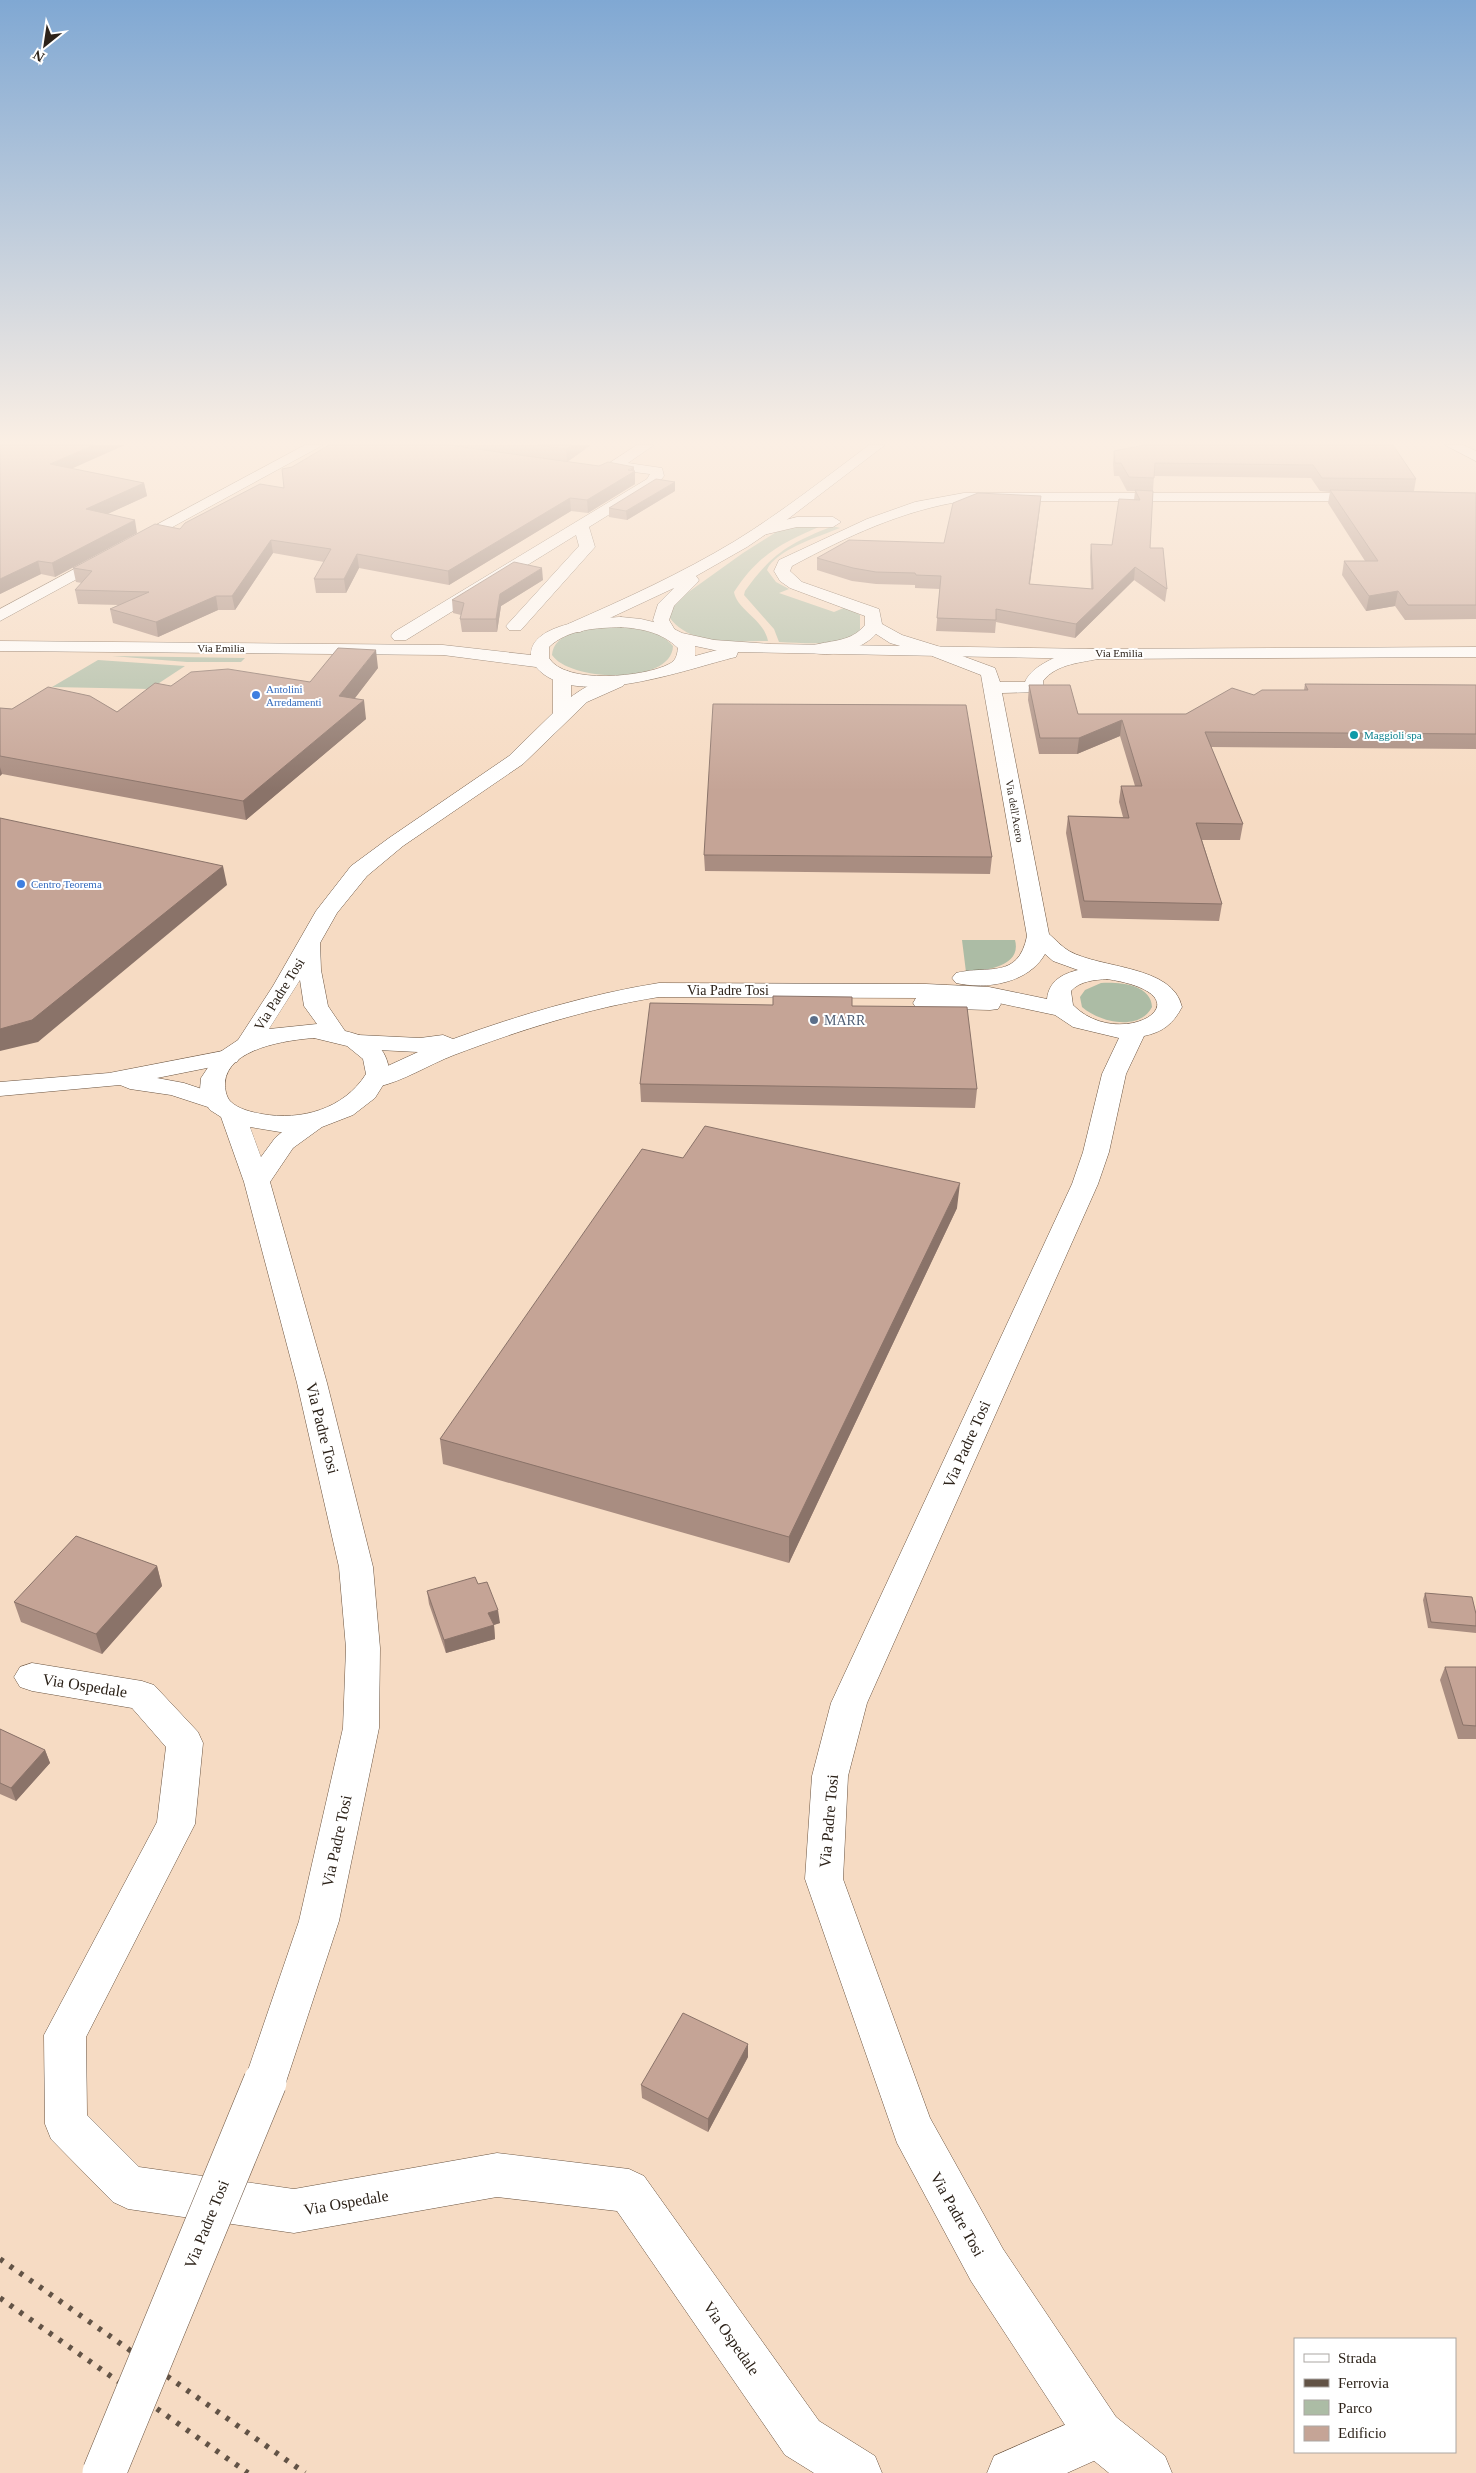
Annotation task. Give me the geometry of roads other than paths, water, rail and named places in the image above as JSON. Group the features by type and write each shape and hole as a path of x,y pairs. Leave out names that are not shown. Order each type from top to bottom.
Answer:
{"street":[{"path":"0,616 103,560"},
{"path":"400,636 524,560"},
{"path":"515,626 575,560"},
{"path":"574,628 632,602 712,560"},
{"path":"678,666 686,657 687,647 661,620 666,604 713,560"},
{"path":"791,560 785,563 782,571 786,578 796,585 873,613 874,626 866,638 855,644 820,649"},
{"name":"Via Emilia","path":"443,650 547,639 574,628 622,622 646,625 714,644 761,648 1096,654 1476,652"},
{"path":"874,626 896,639 938,652"},
{"path":"542,662 539,654 540,646 547,639"},
{"name":"Via Emilia","path":"0,646 443,650 542,662 549,669 562,675 587,681 617,682 652,677 709,656 761,648"},
{"name":"Via dell'Acero","path":"938,652 989,672 1038,941 1065,992"},
{"path":"992,687 1035,688 1034,681 1038,674 1072,658 1096,654"},
{"path":"562,675 562,714"},
{"name":"Via Padre Tosi","path":"104,2473 265,2082 319,1921 361,1728 363,1648 356,1567 312,1383 257,1182 225,1108 212,1088 216,1072 238,1051 310,944 327,911 359,871 396,842 516,760 545,734 562,714 588,694 617,682"},
{"path":"925,997 941,980 997,978 1015,971 1029,961 1038,941 1061,956 1107,972"},
{"name":"Via Padre Tosi","path":"310,944 310,970 316,1006 334,1034"},
{"name":"Via Padre Tosi","path":"377,1080 416,1060 472,1038 634,994 659,990 990,999 1065,992 1092,973 1107,972 1147,981 1157,987 1169,1002 1169,1009 1165,1016 1148,1027 1136,1030 1108,1030 1083,1023"},
{"name":"Via Padre Tosi","path":"1065,992 1083,1023 1098,1041 1114,1074"},
{"name":"Via Padre Tosi","path":"1136,1030 1114,1074 1096,1152 1085,1184 849,1703 830,1776 824,1879 912,2128 987,2265 1098,2434 1148,2473"},
{"name":"Via Padre Tosi","path":"238,1051 269,1037 291,1033 314,1032 334,1034 358,1042 420,1045 472,1038"},
{"name":"Via Padre Tosi","path":"225,1108 255,1122 283,1125 312,1122 335,1115 354,1105 369,1093 377,1080 378,1066 372,1053 358,1042"},
{"path":"0,1089 109,1080 238,1051"},
{"path":"109,1080 175,1088 225,1108"},
{"name":"Via Padre Tosi","path":"257,1182 284,1143 312,1122"},
{"name":"Via Ospedale","path":"32,1677 142,1694 185,1744 176,1824 65,2035 66,2124 128,2187 294,2211 497,2175 628,2192 802,2438 858,2473"},
{"path":"1011,2473 1098,2434"}],"railway":[{"path":"0,2259 305,2473"},
{"path":"0,2298 248,2473"}],"place":[{"name":"Antolini Arredamenti","path":"256,695"},
{"name":"Maggioli spa","path":"1354,735"},
{"name":"Centro Teorema","path":"21,884"},
{"name":"MARR","path":"814,1020"}]}
